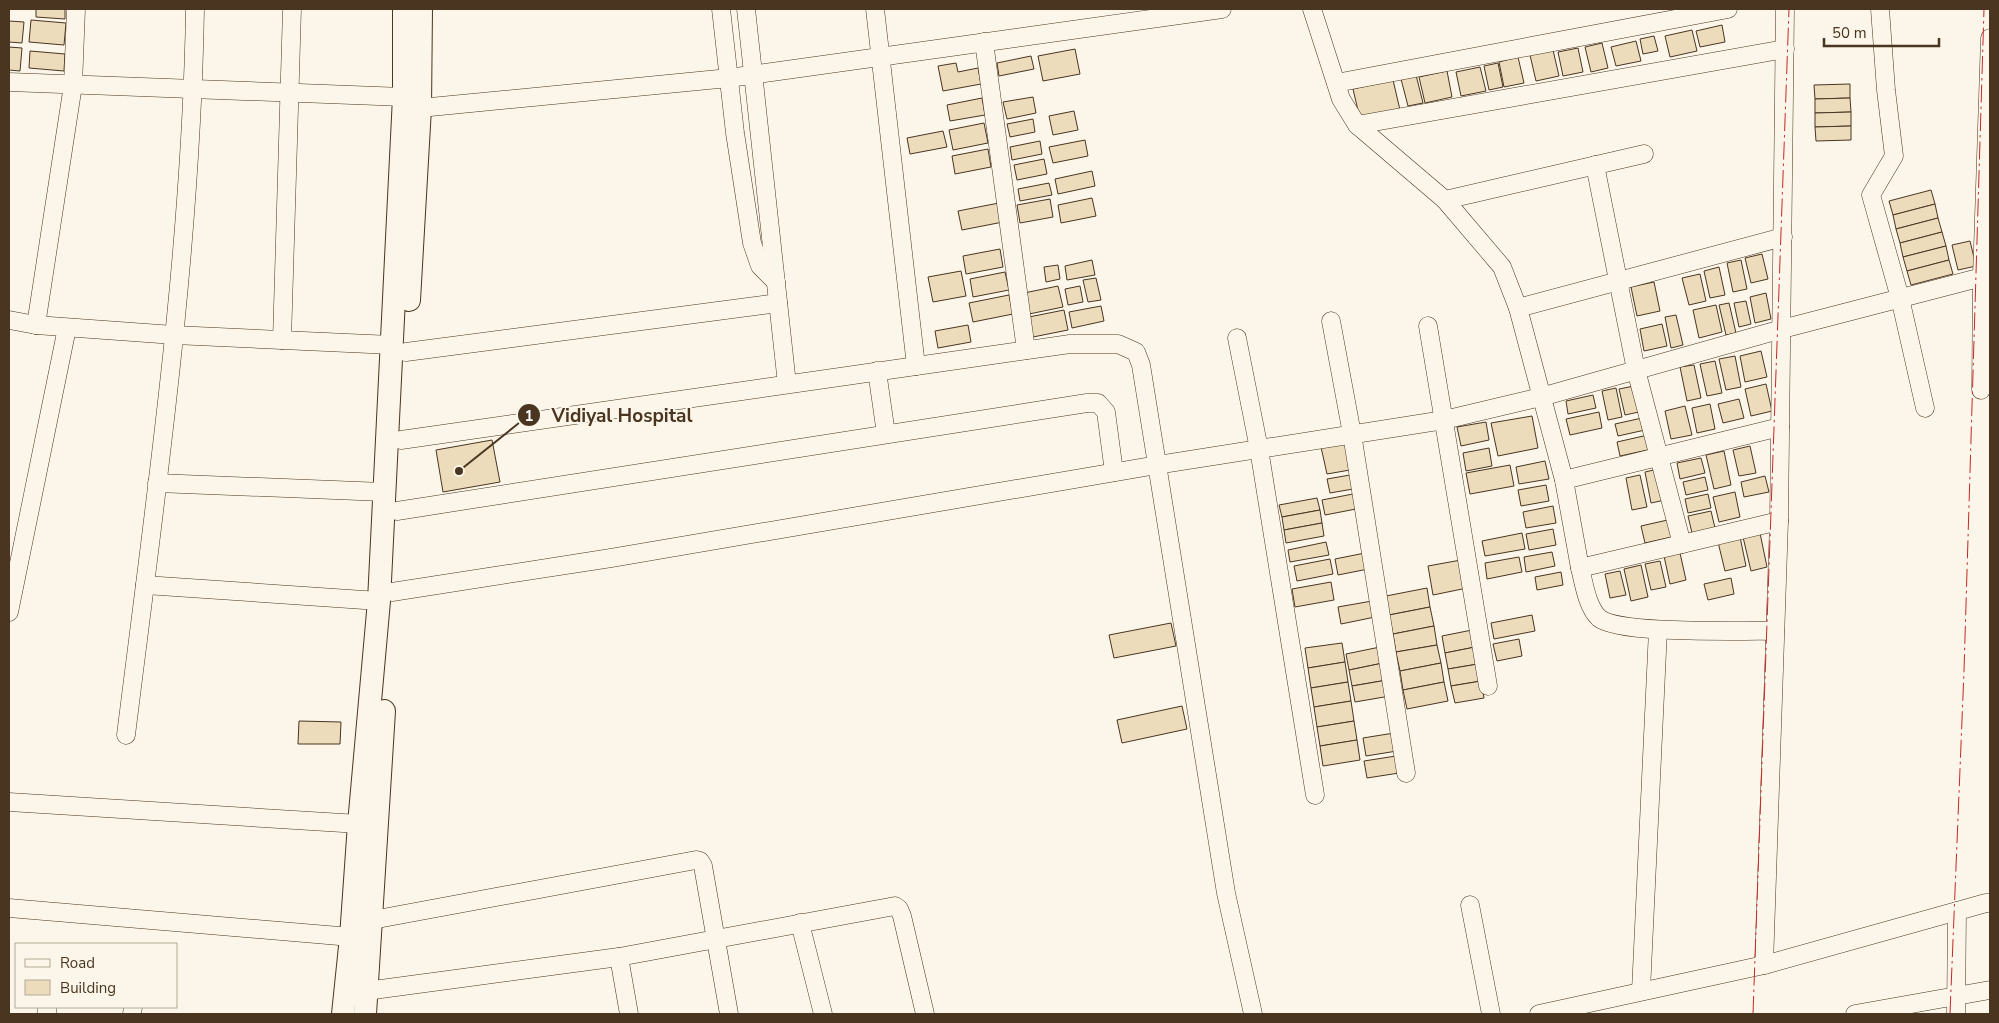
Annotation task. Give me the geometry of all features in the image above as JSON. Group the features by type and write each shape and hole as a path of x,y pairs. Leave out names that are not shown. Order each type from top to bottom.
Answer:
{"main road":[{"path":"404,9 412,103"},
{"path":"365,1014 372,920 386,597 384,492 399,348 412,103 421,9"},
{"path":"343,1014 352,937 359,824 397,511 402,440 399,348"}],"street":[{"path":"36,325 73,85 76,9"},
{"path":"126,735 174,335 194,90 195,9"},
{"path":"282,340 292,9"},
{"path":"721,9 735,133 752,243 760,266 776,282"},
{"path":"746,9 787,384"},
{"path":"875,9 916,366"},
{"path":"9,82 288,94 412,103 729,78 1204,10 1222,9"},
{"path":"1312,9 1340,99 1357,125 1445,200 1502,267 1518,308 1564,480 1580,568 1593,610 1606,622 1658,630 1775,630"},
{"path":"1336,83 1728,9"},
{"path":"1764,965 1779,522 1785,9"},
{"path":"1880,9 1886,90 1894,156 1871,195 1900,298 1925,408"},
{"path":"1981,390 1986,276 1990,38"},
{"path":"984,42 1026,350"},
{"path":"1357,125 1785,49"},
{"path":"1445,200 1644,154"},
{"path":"1595,165 1636,370 1682,544"},
{"path":"1518,308 1783,237"},
{"path":"145,585 386,597 1114,472 1444,420 1541,397 1782,329 1986,276"},
{"path":"9,320 67,328 399,348 778,302"},
{"path":"1331,321 1352,434 1406,773"},
{"path":"1428,326 1488,686"},
{"path":"9,612 67,328"},
{"path":"1237,338 1259,449 1315,795"},
{"path":"402,440 1070,344 1118,344 1136,352 1141,365 1226,893 1253,1014"},
{"path":"876,371 886,434"},
{"path":"397,511 1087,402 1098,403 1106,412 1114,472"},
{"path":"1564,480 1780,427"},
{"path":"156,483 384,492"},
{"path":"1580,568 1779,522"},
{"path":"1642,991 1658,630"},
{"path":"9,802 359,824"},
{"path":"372,920 696,860 700,861 703,866 729,1014"},
{"path":"1539,1014 1764,965 1990,903"},
{"path":"1470,905 1491,1014"},
{"path":"366,991 619,957 894,906 899,909 902,916 925,1014"},
{"path":"9,908 352,937"},
{"path":"1956,1014 1957,911"},
{"path":"800,923 823,1014"},
{"path":"619,957 629,1014"},
{"path":"1855,1014 1990,990"}],"building":[{"path":"36,9 65,9 65,19 36,17"},
{"path":"31,20 66,23 64,45 29,42"},
{"path":"9,21 24,22 22,43 9,42"},
{"path":"1722,25 1725,42 1700,47 1696,31"},
{"path":"1692,30 1697,51 1670,57 1665,36"},
{"path":"1654,36 1658,51 1643,54 1640,39"},
{"path":"1636,41 1641,61 1616,66 1611,47"},
{"path":"1602,43 1608,68 1591,72 1585,47"},
{"path":"9,47 22,48 20,71 9,70"},
{"path":"1578,48 1583,72 1563,76 1558,52"},
{"path":"1075,49 1080,74 1043,81 1038,56"},
{"path":"1553,50 1559,76 1536,81 1530,55"},
{"path":"30,51 65,54 64,71 29,68"},
{"path":"1031,56 1034,69 999,76 997,63"},
{"path":"1518,57 1524,83 1504,87 1499,62"},
{"path":"956,63 958,72 978,68 981,84 943,91 938,66"},
{"path":"1498,63 1503,87 1489,90 1484,66"},
{"path":"1480,67 1486,91 1461,96 1456,72"},
{"path":"1447,71 1452,97 1425,103 1419,77"},
{"path":"1416,75 1423,103 1408,106 1401,79"},
{"path":"1393,80 1400,110 1360,119 1353,89"},
{"path":"1850,84 1850,98 1815,99 1814,85"},
{"path":"1033,97 1036,113 1007,119 1003,102"},
{"path":"982,98 985,115 950,121 947,105"},
{"path":"1850,98 1851,112 1815,113 1815,99"},
{"path":"1074,111 1078,130 1053,135 1049,116"},
{"path":"1851,112 1851,126 1815,127 1815,113"},
{"path":"1033,119 1035,132 1010,137 1007,124"},
{"path":"984,123 988,143 953,150 949,130"},
{"path":"1851,126 1851,140 1816,141 1815,127"},
{"path":"943,131 947,147 910,154 907,138"},
{"path":"1085,140 1088,156 1053,163 1049,147"},
{"path":"1040,141 1042,154 1012,160 1010,147"},
{"path":"988,149 991,167 955,174 952,156"},
{"path":"1044,159 1047,174 1017,180 1014,165"},
{"path":"1092,171 1095,186 1058,194 1055,179"},
{"path":"1049,183 1052,195 1020,201 1018,189"},
{"path":"1931,190 1935,204 1893,215 1889,201"},
{"path":"1092,198 1096,216 1061,223 1058,205"},
{"path":"1050,199 1053,217 1020,223 1017,205"},
{"path":"999,203 1003,222 962,230 958,211"},
{"path":"1935,204 1938,218 1896,229 1893,215"},
{"path":"1938,218 1942,232 1900,243 1896,229"},
{"path":"1942,232 1946,246 1903,257 1900,243"},
{"path":"1970,241 1976,266 1958,270 1952,245"},
{"path":"1946,246 1949,260 1907,271 1903,257"},
{"path":"1000,249 1003,267 966,274 963,256"},
{"path":"1762,254 1768,279 1751,283 1745,258"},
{"path":"1092,260 1095,275 1067,280 1065,266"},
{"path":"1741,260 1747,289 1733,292 1727,263"},
{"path":"1949,260 1953,274 1911,285 1907,271"},
{"path":"1058,265 1060,279 1046,282 1044,267"},
{"path":"1719,267 1725,295 1710,298 1704,271"},
{"path":"961,271 966,296 933,302 928,277"},
{"path":"1005,272 1009,290 973,297 970,279"},
{"path":"1700,274 1706,301 1689,305 1682,278"},
{"path":"1096,278 1101,300 1088,302 1083,280"},
{"path":"1654,282 1660,311 1637,316 1631,287"},
{"path":"1058,286 1063,307 1029,314 1024,293"},
{"path":"1080,286 1083,302 1068,305 1065,289"},
{"path":"1766,293 1771,319 1755,323 1750,297"},
{"path":"1009,295 1013,314 973,322 969,303"},
{"path":"1746,301 1751,324 1739,327 1734,303"},
{"path":"1729,303 1736,333 1726,335 1719,305"},
{"path":"1716,305 1722,332 1699,338 1693,310"},
{"path":"1101,306 1104,321 1072,328 1069,312"},
{"path":"1064,310 1068,330 1033,337 1029,317"},
{"path":"1676,315 1683,345 1671,348 1665,317"},
{"path":"1662,324 1667,346 1644,351 1640,329"},
{"path":"968,325 971,342 938,348 935,331"},
{"path":"1761,351 1767,377 1745,382 1740,356"},
{"path":"1735,356 1741,387 1726,390 1719,359"},
{"path":"1715,361 1722,393 1707,396 1700,364"},
{"path":"1694,365 1701,398 1687,401 1680,367"},
{"path":"1766,384 1772,411 1751,416 1745,389"},
{"path":"1634,386 1639,412 1625,415 1619,389"},
{"path":"1616,388 1622,417 1608,420 1602,391"},
{"path":"1593,395 1596,408 1568,414 1566,401"},
{"path":"1739,399 1744,418 1723,423 1718,404"},
{"path":"1710,404 1715,429 1697,433 1692,408"},
{"path":"1685,406 1692,435 1671,439 1665,411"},
{"path":"1599,412 1602,428 1570,435 1566,419"},
{"path":"1532,416 1538,448 1498,456 1491,423"},
{"path":"1642,418 1645,430 1618,436 1615,424"},
{"path":"1486,422 1489,440 1461,446 1457,427"},
{"path":"1648,435 1652,449 1620,456 1617,442"},
{"path":"492,440 500,482 443,492 436,450"},
{"path":"1345,443 1350,470 1327,474 1321,447"},
{"path":"1750,446 1756,473 1739,476 1733,450"},
{"path":"1489,448 1492,466 1466,471 1463,453"},
{"path":"1724,451 1731,485 1714,489 1706,455"},
{"path":"1701,458 1705,473 1680,479 1677,463"},
{"path":"1545,461 1549,479 1519,484 1516,467"},
{"path":"1510,465 1514,486 1470,494 1466,473"},
{"path":"1658,469 1665,500 1651,503 1645,472"},
{"path":"1350,475 1353,489 1330,493 1327,479"},
{"path":"1640,475 1647,507 1632,510 1626,478"},
{"path":"1765,476 1769,492 1744,497 1741,482"},
{"path":"1705,477 1708,490 1686,495 1683,482"},
{"path":"1546,485 1549,501 1521,506 1518,490"},
{"path":"1735,492 1740,517 1719,522 1713,497"},
{"path":"1353,494 1356,509 1325,515 1322,500"},
{"path":"1708,494 1711,508 1688,513 1685,499"},
{"path":"1317,498 1320,510 1282,517 1279,505"},
{"path":"1553,506 1556,523 1526,528 1523,512"},
{"path":"1320,510 1322,523 1284,530 1282,517"},
{"path":"1711,511 1715,528 1692,533 1688,516"},
{"path":"1672,519 1676,536 1645,543 1641,526"},
{"path":"1322,523 1324,536 1286,543 1284,530"},
{"path":"1553,529 1556,545 1529,550 1526,534"},
{"path":"1522,533 1525,549 1485,556 1482,541"},
{"path":"1760,533 1767,567 1751,571 1743,537"},
{"path":"1740,537 1746,566 1725,571 1718,542"},
{"path":"1326,542 1329,555 1290,562 1288,550"},
{"path":"1552,552 1555,566 1526,572 1524,557"},
{"path":"1365,553 1368,569 1338,575 1335,559"},
{"path":"1680,553 1686,580 1670,584 1664,556"},
{"path":"1519,557 1522,572 1487,579 1485,563"},
{"path":"1330,559 1333,574 1297,581 1294,566"},
{"path":"1461,560 1467,588 1433,595 1428,566"},
{"path":"1660,561 1666,587 1651,590 1645,564"},
{"path":"1641,565 1648,597 1631,601 1624,569"},
{"path":"1620,571 1626,595 1610,598 1605,574"},
{"path":"1561,572 1563,585 1537,590 1535,577"},
{"path":"1731,578 1734,594 1708,600 1704,584"},
{"path":"1331,582 1334,600 1295,607 1292,589"},
{"path":"1427,588 1430,607 1389,615 1386,596"},
{"path":"1372,601 1375,617 1341,624 1338,607"},
{"path":"1430,607 1434,626 1393,634 1389,615"},
{"path":"1532,615 1535,631 1494,639 1491,623"},
{"path":"1171,623 1176,646 1114,658 1109,635"},
{"path":"1434,626 1437,645 1396,652 1393,634"},
{"path":"1472,630 1475,647 1445,653 1442,636"},
{"path":"1519,639 1522,656 1497,661 1493,644"},
{"path":"1342,643 1345,662 1308,668 1305,648"},
{"path":"1437,645 1441,663 1400,671 1396,652"},
{"path":"1380,647 1383,663 1349,670 1346,654"},
{"path":"1475,647 1478,664 1448,669 1445,653"},
{"path":"1345,662 1348,682 1311,688 1308,668"},
{"path":"1383,663 1387,680 1352,686 1349,670"},
{"path":"1441,663 1444,682 1403,690 1400,671"},
{"path":"1478,664 1481,681 1451,686 1448,669"},
{"path":"1387,680 1390,696 1355,702 1352,686"},
{"path":"1481,681 1484,698 1455,703 1451,686"},
{"path":"1348,682 1351,701 1314,707 1311,688"},
{"path":"1444,682 1448,701 1407,709 1403,690"},
{"path":"1351,701 1354,721 1317,727 1314,707"},
{"path":"1182,706 1187,729 1122,743 1117,720"},
{"path":"299,721 341,722 340,744 298,744"},
{"path":"1354,721 1357,740 1320,746 1317,727"},
{"path":"1394,733 1397,751 1366,756 1363,738"},
{"path":"1357,740 1360,760 1323,766 1320,746"},
{"path":"1396,756 1399,773 1367,778 1364,761"}],"power":[{"path":"1753,1014 1789,9"},
{"path":"1950,1014 1964,671 1984,9"}],"place":[{"name":"Vidiyal Hospital","path":"459,471"}]}
